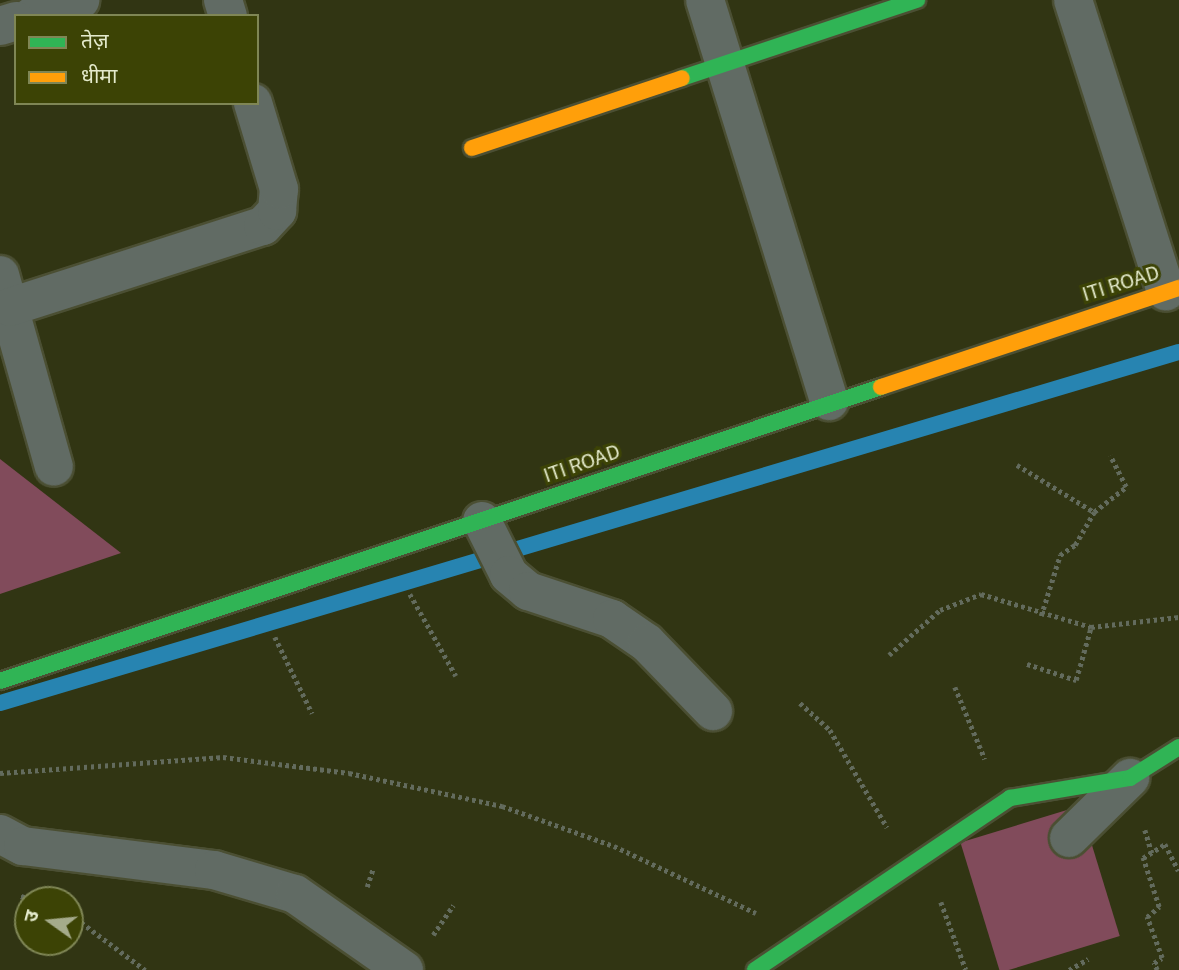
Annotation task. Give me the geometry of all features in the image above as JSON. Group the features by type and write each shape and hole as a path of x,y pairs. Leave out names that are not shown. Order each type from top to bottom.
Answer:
{"street":[{"path":"38,14 80,0"},
{"path":"705,0 829,401"},
{"path":"472,148 917,0"},
{"path":"1073,0 1173,290"},
{"path":"54,467 5,291 263,226 277,211 279,189 254,105"},
{"name":"ITI ROAD","path":"0,681 256,599 829,401 1173,290"},
{"path":"482,521 509,575 528,591 612,619 647,643 713,711"},
{"path":"1069,838 1130,778 1179,747"},
{"path":"755,970 1010,798 1130,778"},
{"path":"0,834 23,846 214,870 295,894 404,970"}],"path":[{"path":"1041,616 1060,555 1075,545 1094,512 1126,487 1110,456"},
{"path":"1017,465 1094,512"},
{"path":"388,553 456,676"},
{"path":"889,655 940,610 981,594 1041,616 1091,627 1179,617"},
{"path":"256,599 313,713"},
{"path":"1027,664 1076,680 1091,627"},
{"path":"955,687 972,719 974,741 1010,798"},
{"path":"0,773 223,757 349,773 502,806 614,846 809,935"},
{"path":"1157,970 1154,963 1162,958 1147,917 1159,907 1143,858 1165,844 1179,871"},
{"path":"84,924 145,970"},
{"path":"1069,970 1088,959"}],"shaded area":[{"path":"0,459 121,553 0,594"},
{"path":"1080,806 1120,936 1009,970 999,970 960,843"}],"waterway":[{"path":"0,703 1179,352"}],"traffic: fast":[{"path":"682,78 917,0"},
{"path":"0,681 881,387"},
{"path":"755,970 1010,798 1130,778 1179,747"}],"traffic: slow":[{"path":"472,148 682,78"},
{"path":"881,387 1179,288"}]}
